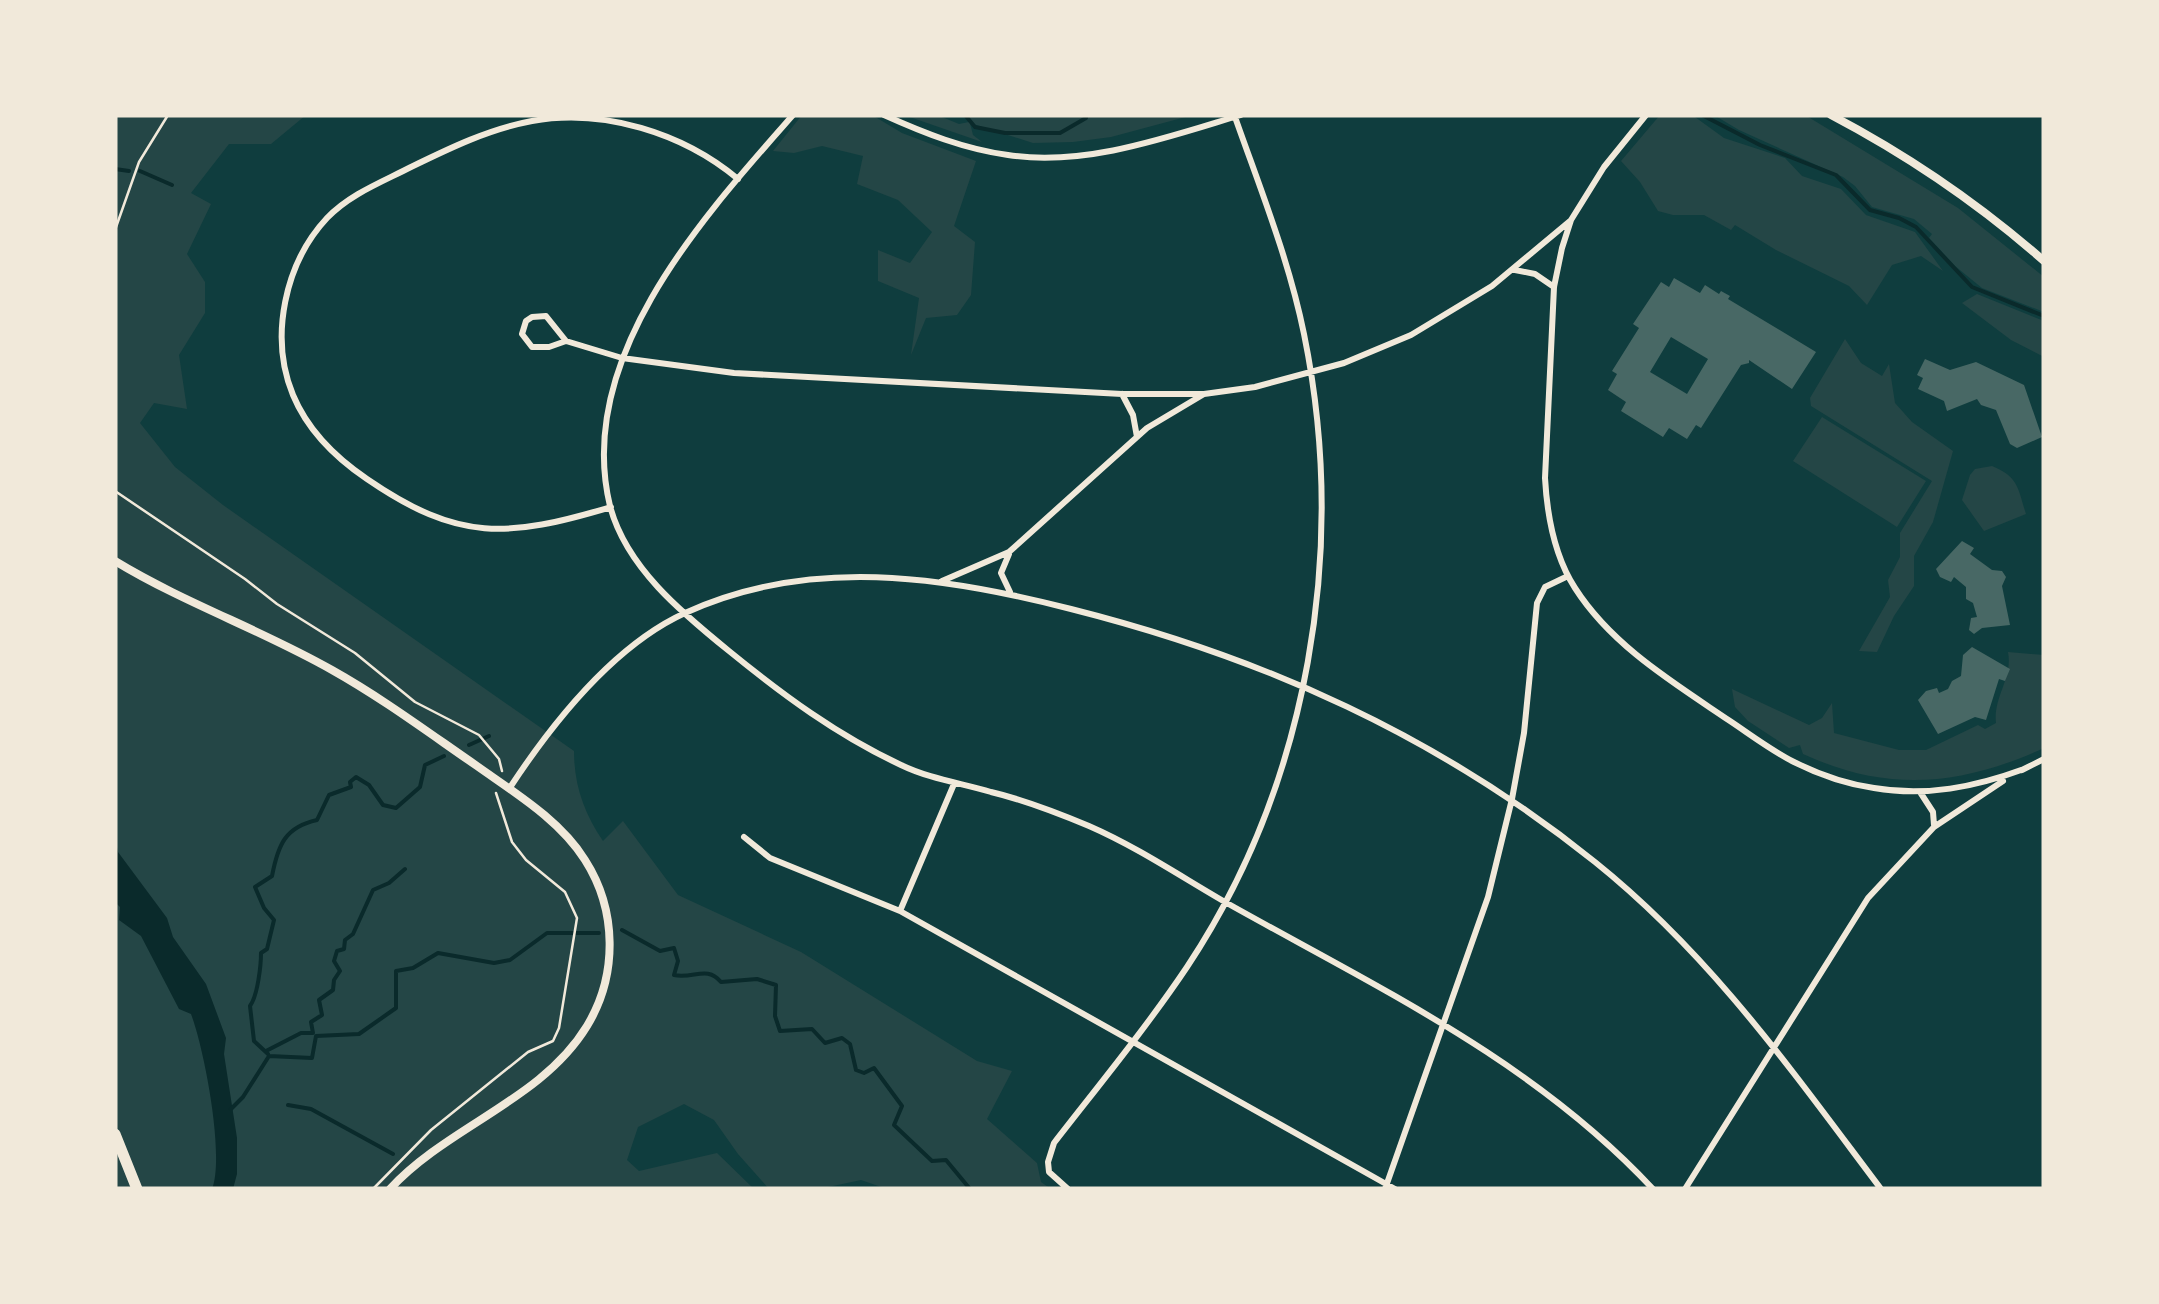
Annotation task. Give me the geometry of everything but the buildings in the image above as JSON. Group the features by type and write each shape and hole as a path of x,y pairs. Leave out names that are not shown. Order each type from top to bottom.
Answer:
{"highway":[{"path":"115,1134 138,1189"}],"street":[{"path":"793,115 671,265 622,358 603,440 610,508 641,566 683,614 836,732 904,767 1015,798 1090,826 1138,850 1444,1023 1556,1098 1653,1189"},
{"path":"884,115 932,137 1008,156 1040,157 1130,146 1238,116 1289,273 1310,372 1319,449 1322,535 1316,614 1305,685 1276,784 1225,902 1188,965 1054,1143 1048,1172 1068,1189"},
{"path":"566,340 549,347 532,347 522,328 532,317 546,316 566,340 622,358 734,373 1122,394 1204,394 1255,387 1344,362 1410,335 1470,301 1514,270 1571,220 1604,167 1644,115"},
{"path":"1831,115 1918,163 1998,221 2044,261"},
{"path":"610,508 554,524 502,531 473,529 436,520 394,498 353,469 311,427 293,397 281,338 291,279 308,242 329,216 356,195 454,146 531,121 590,119 633,125 677,141 738,179"},
{"path":"1571,220 1554,287 1545,478 1547,506 1568,576 1593,614 1628,649 1791,761 1832,779 1875,788 1919,791 1986,783 2044,760"},
{"path":"1514,270 1535,274 1554,287"},
{"path":"1122,394 1133,415 1137,438"},
{"path":"940,582 1009,552 1137,438 1204,394"},
{"path":"1009,552 1001,573 1011,594"},
{"path":"115,561 331,669 509,789 560,829 596,880 610,935 610,953 603,990 586,1027 560,1060 420,1162 390,1189"},
{"path":"509,789 561,715 614,662 683,614 761,587 844,576 940,582 1011,594 1161,632 1305,685 1426,747 1512,800 1596,863 1652,912 1732,994 1775,1045 1881,1189"},
{"path":"744,837 770,858 900,911 1389,1188 1488,897 1512,800 1532,678 1537,603 1545,587 1568,576"},
{"path":"1685,1189 1868,898 1934,826 2024,769"},
{"path":"900,911 954,784"},
{"path":"1919,791 1933,812 1934,826"}],"path":[{"path":"115,230 139,162 168,115"},
{"path":"115,491 277,604 355,653 415,702 479,735 502,764 501,775"},
{"path":"373,1189 431,1130 528,1052 553,1041 562,1018 578,928 570,898 526,860 512,842 497,802 497,788"}],"shaded area":[{"path":"115,115 306,115 271,144 229,144 191,193 211,204 187,254 205,282 205,313 179,355 187,409 154,403 140,423 175,467 223,505 574,751 581,798 603,841 623,821 678,895 801,952 977,1061 1012,1071 987,1119 1037,1163 1041,1182 1051,1189 887,1189 861,1180 819,1189 769,1189 714,1120 684,1104 638,1127 627,1160 639,1171 717,1153 754,1189 115,1189"},
{"path":"802,115 872,115 902,133 976,161 954,226 975,242 971,295 957,315 926,318 911,355 919,298 878,281 878,250 910,263 932,232 898,200 857,184 863,156 822,146 794,153 773,151"},
{"path":"904,115 937,115 959,124 969,122 965,115 1193,115 1111,137 1033,143 970,123 973,135 982,142"},
{"path":"1660,115 1700,115 1695,117 1724,138 1785,158 1802,176 1841,189 1866,215 1915,232 1943,271 1921,256 1892,265 1867,305 1849,286 1735,225 1731,230 1704,215 1658,211 1621,161"},
{"path":"1714,115 1805,115 1958,208 2044,277 2044,312 1982,288 1955,266 1929,238 1932,234 1914,219 1872,207 1843,177"},
{"path":"1977,294 2044,321 2044,357 2011,340 1962,303"},
{"path":"1845,339 1861,363 1882,376 1889,364 1895,403 1912,422 1953,451 1933,522 1914,556 1914,586 1877,652 1859,651 1890,597 1888,580 1900,557 1900,533 1932,481 1811,406 1810,398"},
{"path":"1822,417 1926,481 1897,527 1793,461"},
{"path":"1992,466 2013,479 2026,514 1984,531 1962,500 1975,469"},
{"path":"2008,652 2044,655 2044,748 1953,777 1894,779 1834,766 1803,754 1800,745 1789,748 1748,721 1735,707 1732,689 1809,725 1822,718 1832,703 1834,733 1899,750 1926,750 1978,725 1985,729 1996,723"},
{"path":"115,838 118,852 167,918 173,937 206,984 226,1038 224,1054 237,1138 233,1189 212,1189 214,1128 202,1051 191,1014 179,1009 141,936 119,920 120,907 115,902"}],"waterway":[{"path":"965,115 975,127 1005,133 1060,133 1086,115"},
{"path":"1702,115 1760,145 1836,175 1870,210 1916,227 1972,287 2044,316"},
{"path":"115,169 129,171"},
{"path":"140,171 172,185"},
{"path":"469,745 489,736"},
{"path":"268,1054 254,1041 250,1006 261,953 267,949 274,920 255,887 272,876 285,839 297,827 317,820 329,795 351,787 350,782 356,777 369,785 383,805 396,808 420,787 425,765 444,756"},
{"path":"266,1051 301,1033 313,1033 311,1022 322,1015 319,1000 333,990 340,971 334,961 337,951 344,949 345,940 353,934 373,890 405,869"},
{"path":"622,930 660,951 674,948 678,961 674,975 705,973 721,982 757,979 776,985 775,1016 780,1031 812,1029 825,1043 842,1038 850,1044 856,1070 864,1073 874,1068 902,1106 894,1125 932,1161 946,1160 970,1189"},
{"path":"231,1109 269,1056 312,1058 316,1036 359,1034 396,1008 396,971 413,968 438,953 494,963 510,960 547,933 599,933"},
{"path":"288,1105 311,1109 393,1154"}]}
